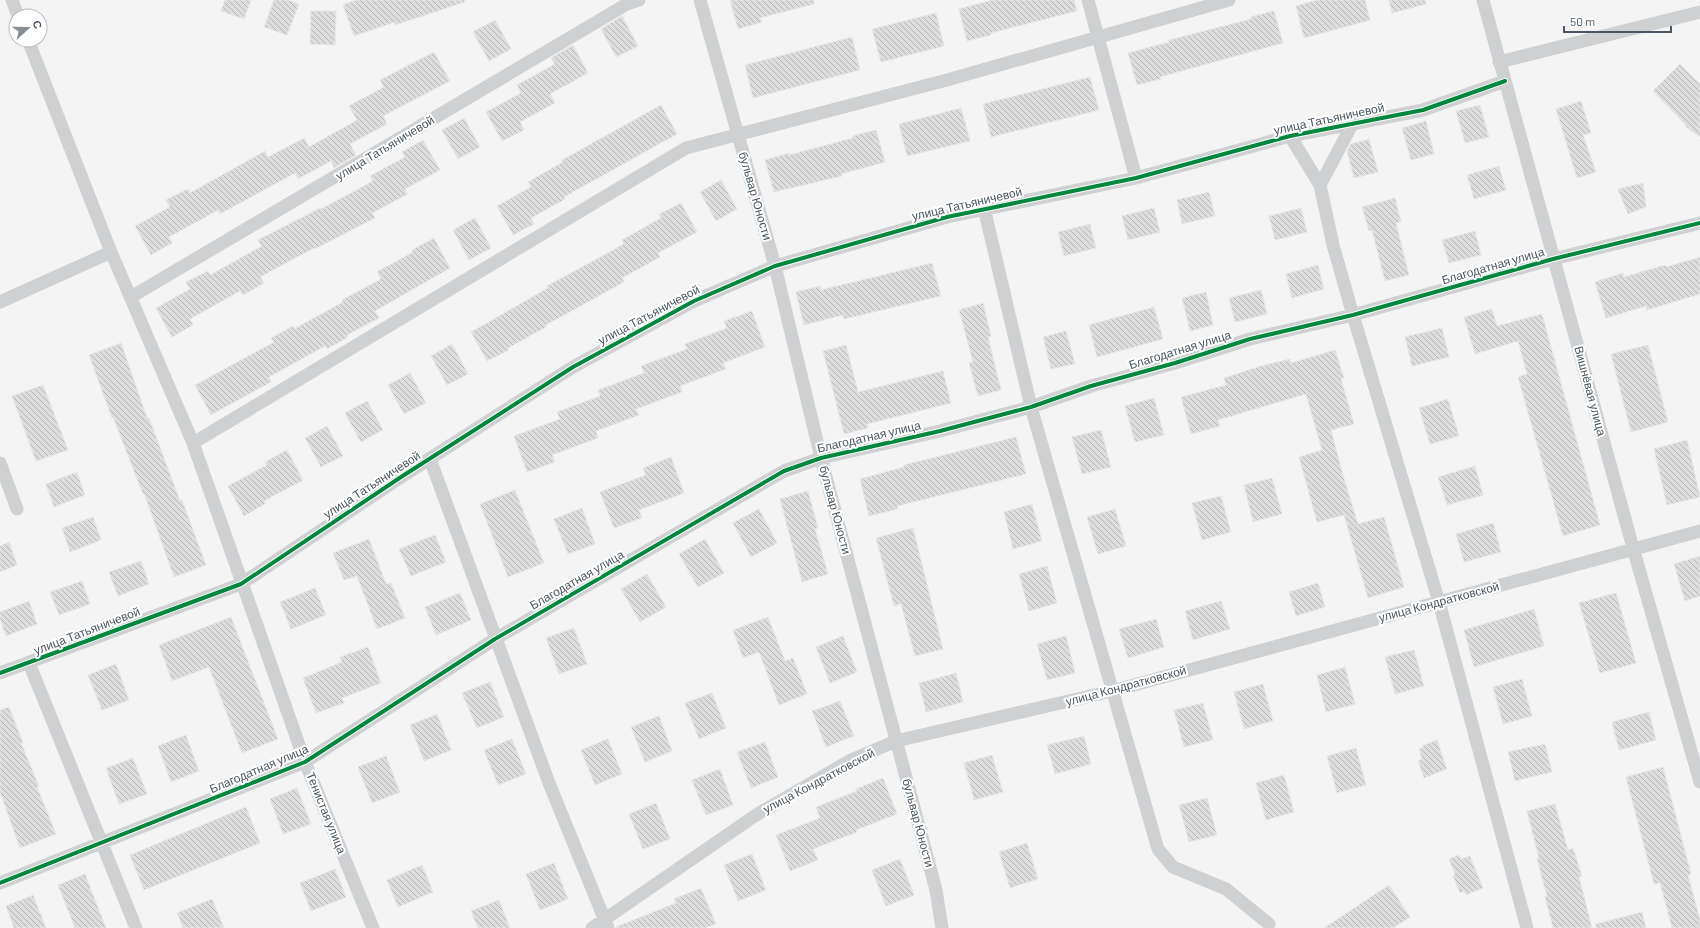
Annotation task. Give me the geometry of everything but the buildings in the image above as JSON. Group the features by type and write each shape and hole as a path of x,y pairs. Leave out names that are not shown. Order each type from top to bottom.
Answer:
{"street":[{"name":"улица Татьяничевой","path":"131,297 310,193 627,4 639,0"},
{"name":"бульвар Юности","path":"700,0 775,266 822,458 936,890 942,928"},
{"path":"1088,0 1136,178"},
{"path":"193,443 686,148 947,80 1229,0"},
{"name":"Вишнёвая улица","path":"1483,0 1633,548 1700,782"},
{"path":"1499,62 1700,12"},
{"name":"Тенистая улица","path":"31,48 111,252 193,443 241,584 305,762 373,928"},
{"name":"улица Татьяничевой","path":"0,673 29,664 241,584 430,459 573,367 694,301 775,266 906,228 984,208 1136,178 1290,136 1423,110 1505,81"},
{"path":"1320,185 1353,123"},
{"path":"1290,136 1320,185 1333,245 1352,315 1439,602 1527,928"},
{"path":"984,208 1031,407 1158,849 1173,867 1226,889 1269,924"},
{"name":"Благодатная улица","path":"0,883 305,762 495,639 784,471 822,458 940,431 1031,407 1092,386 1175,363 1250,339 1352,315 1553,259 1700,224"},
{"path":"0,302 111,252"},
{"path":"430,459 495,639 549,782 607,924"},
{"path":"0,464 17,509"},
{"name":"улица Кондратковской","path":"592,928 607,924 756,815 851,760 896,741 1112,691 1700,531"},
{"path":"29,664 136,928"}],"cycle path":[{"path":"0,673 241,584 401,477 573,367 694,301 775,266 947,217 1136,178 1290,136 1423,110 1505,81"},
{"path":"0,883 305,762 495,639 784,471 821,458 940,431 1031,407 1091,386 1175,363 1250,339 1353,315 1553,259 1700,223"}]}
